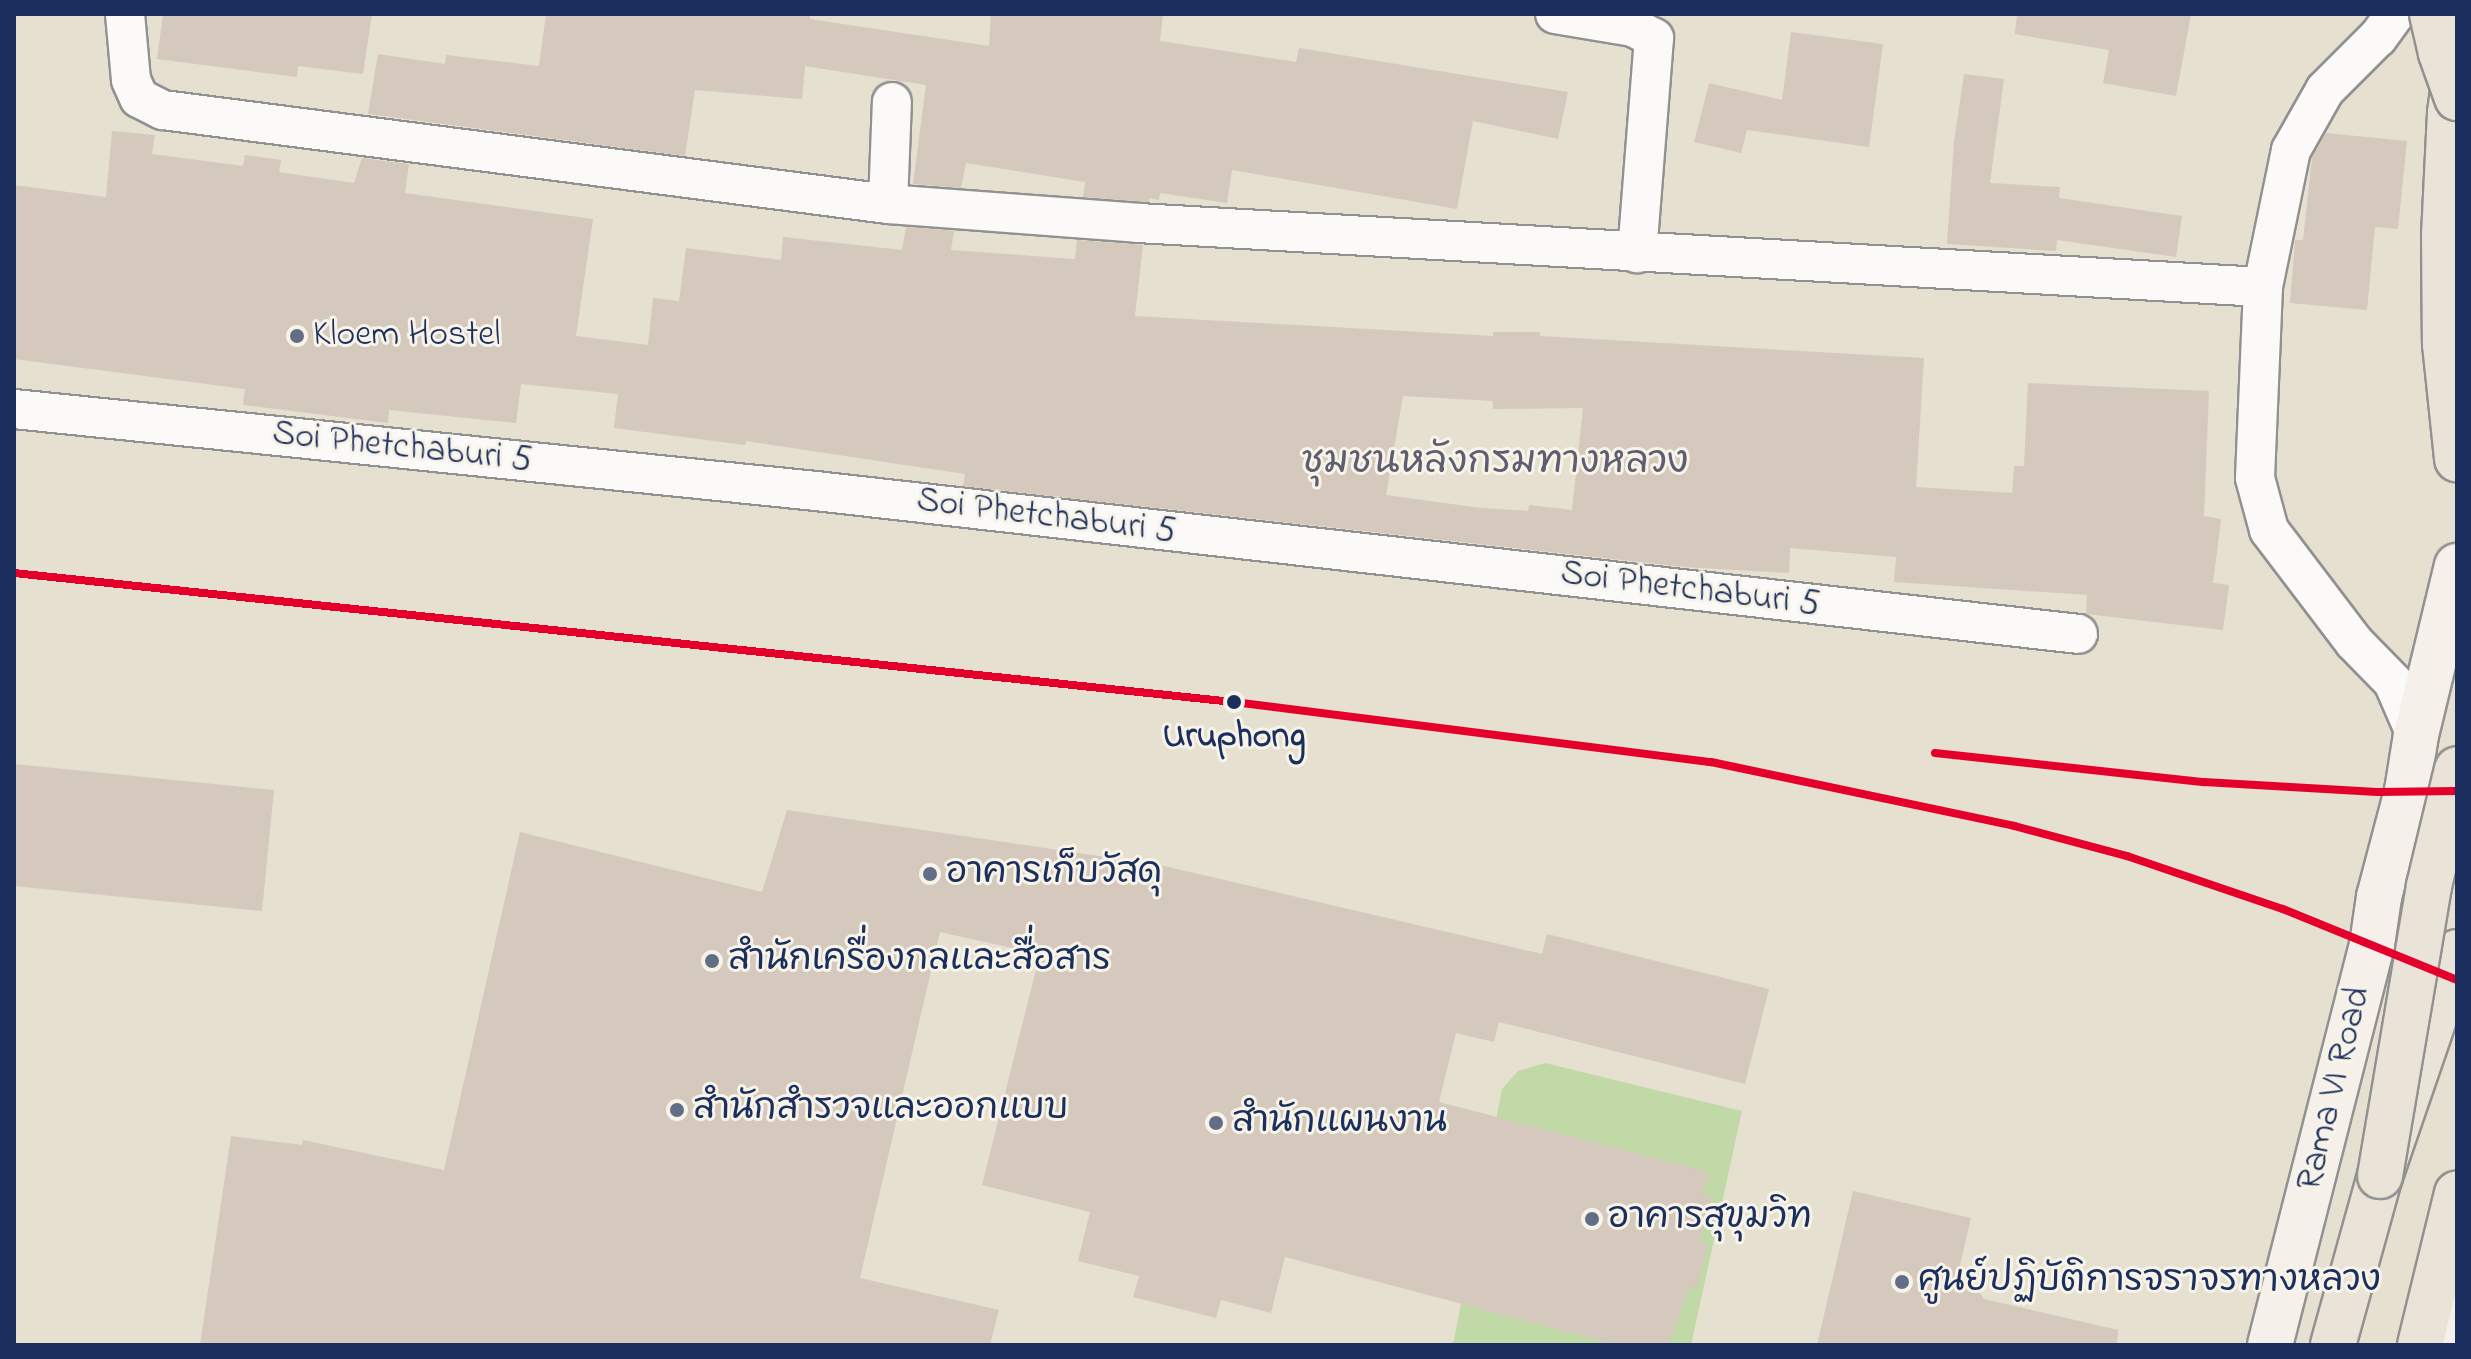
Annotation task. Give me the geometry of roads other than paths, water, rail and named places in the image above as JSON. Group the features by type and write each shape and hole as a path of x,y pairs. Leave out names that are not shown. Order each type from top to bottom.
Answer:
{"highway":[{"path":"2432,14 2441,53 2457,98"},
{"path":"2457,61 2450,113 2444,251 2445,344 2457,459"},
{"path":"2380,1176 2429,886 2457,769"},
{"path":"2333,1345 2380,1176 2457,952"},
{"path":"2420,1345 2457,1193"}],"main road":[{"name":"Rama VI Road","path":"2270,1345 2368,961 2379,897 2408,786 2416,735 2457,566"},
{"path":"2408,786 2457,786"},
{"path":"2445,1345 2457,1299"}],"street":[{"path":"125,14 131,80 139,98 163,110 888,204 1637,253 2263,287"},
{"path":"1555,14 1633,27 1654,38 1637,253"},
{"path":"2395,14 2378,37 2325,90 2291,150 2263,287 2255,478 2269,530 2354,642 2393,682 2416,735"},
{"path":"888,204 892,102"},
{"name":"Soi Phetchaburi 5","path":"14,409 816,491 2078,634"}],"place":[{"name":"Kloem Hostel","path":"297,336"},
{"name":"Uruphong","path":"1234,702"},
{"name":"อาคารเก็บวัสดุ","path":"930,874"},
{"name":"สำนักเครื่องกลและสื่อสาร","path":"712,961"},
{"name":"สำนักสำรวจและออกแบบ","path":"677,1110"},
{"name":"สำนักแผนงาน","path":"1216,1123"},
{"name":"อาคารสุขุมวิท","path":"1592,1219"},
{"name":"ศูนย์ปฏิบัติการจราจรทางหลวง","path":"1902,1282"}],"district":[{"name":"ชุมชนหลังกรมทางหลวง","path":"1495,464"}]}
